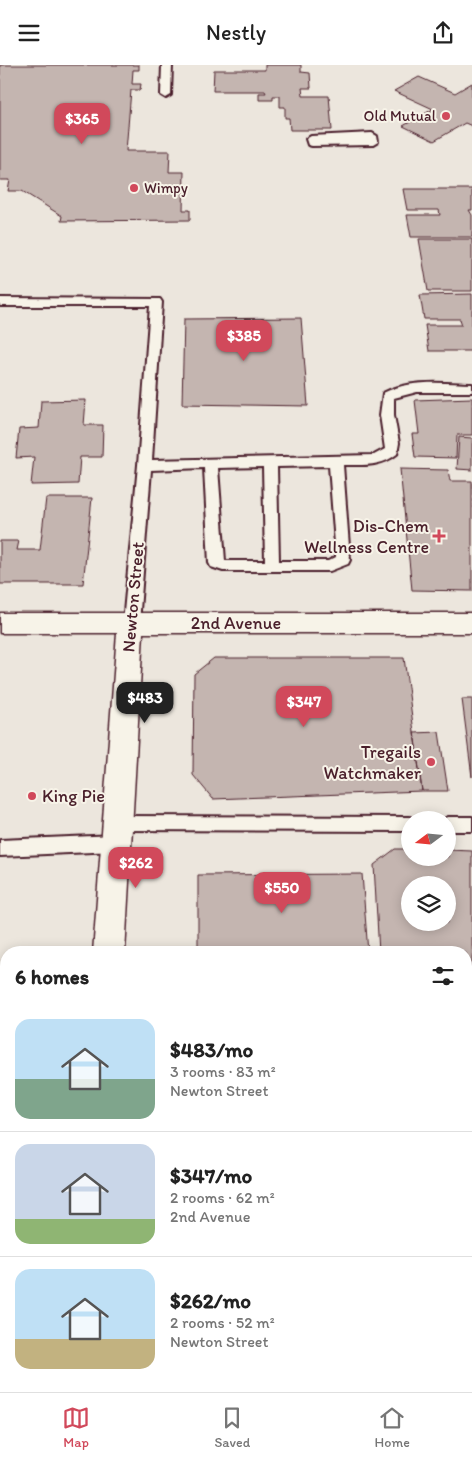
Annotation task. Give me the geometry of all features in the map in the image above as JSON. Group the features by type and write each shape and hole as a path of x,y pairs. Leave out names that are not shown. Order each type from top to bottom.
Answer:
{"street":[{"name":"2nd Avenue","path":"0,623 472,623"},
{"name":"Newton Street","path":"109,946 131,623"}],"lane":[{"path":"166,95 167,65"},
{"name":"Newton Street","path":"0,302 156,302 145,465 131,623"},
{"path":"145,465 375,459 386,456 392,451 387,415 388,396 395,391 406,389 472,388"},
{"path":"211,464 216,563 223,566 330,566 343,560 336,461"},
{"path":"270,463 272,567"},
{"path":"0,848 116,833 401,824"},
{"path":"456,824 472,825"}],"building":[{"path":"0,65 139,65 139,70 133,70 132,84 141,84 140,90 131,90 126,151 170,151 169,172 184,172 183,210 190,210 190,220 61,221 62,216 22,191 8,191 10,180 0,180"},
{"path":"265,65 301,65 301,72 310,73 311,88 302,88 303,96 329,96 332,130 290,130 289,118 285,118 285,107 280,107 280,96 273,96 273,100 259,100 259,93 266,93 265,91 213,91 214,70 265,70"},
{"name":"Old Mutual","path":"419,77 455,93 472,83 472,126 465,123 434,141 403,126 433,109 394,91"},
{"path":"403,189 472,189 472,210 469,210 472,215 472,237 411,237 407,215 440,215 439,210 407,210"},
{"path":"419,239 472,239 472,291 428,291"},
{"path":"472,294 472,351 429,351 425,325 462,325 460,319 424,319 420,295"},
{"path":"301,318 308,406 182,404 184,319"},
{"path":"472,398 472,435 457,435 456,458 415,457 412,434 419,434 415,400"},
{"path":"86,400 84,425 103,425 102,457 80,457 78,484 31,485 34,457 16,458 19,429 39,428 41,401"},
{"path":"459,437 472,438 472,470 457,469"},
{"name":"Dis-Chem Wellness Centre","path":"400,469 448,470 450,481 472,481 472,591 412,590"},
{"path":"46,498 92,498 83,584 0,584 0,541 19,541 17,550 40,550"},
{"path":"214,658 404,658 422,791 213,799 193,775 194,674"},
{"path":"462,699 472,699 472,777"},
{"name":"Tregails Watchmaker","path":"439,732 448,791 422,791 414,733"},
{"path":"395,849 401,849 401,866 456,866 456,850 472,851 472,946 379,946 374,865"},
{"path":"362,874 367,946 198,946 198,875"}],"place":[{"name":"Old Mutual","path":"446,116"},
{"name":"Wimpy","path":"134,188"},
{"name":"Dis-Chem Wellness Centre","path":"439,536"},
{"name":"Tregails Watchmaker","path":"431,762"},
{"name":"King Pie","path":"32,796"}]}
